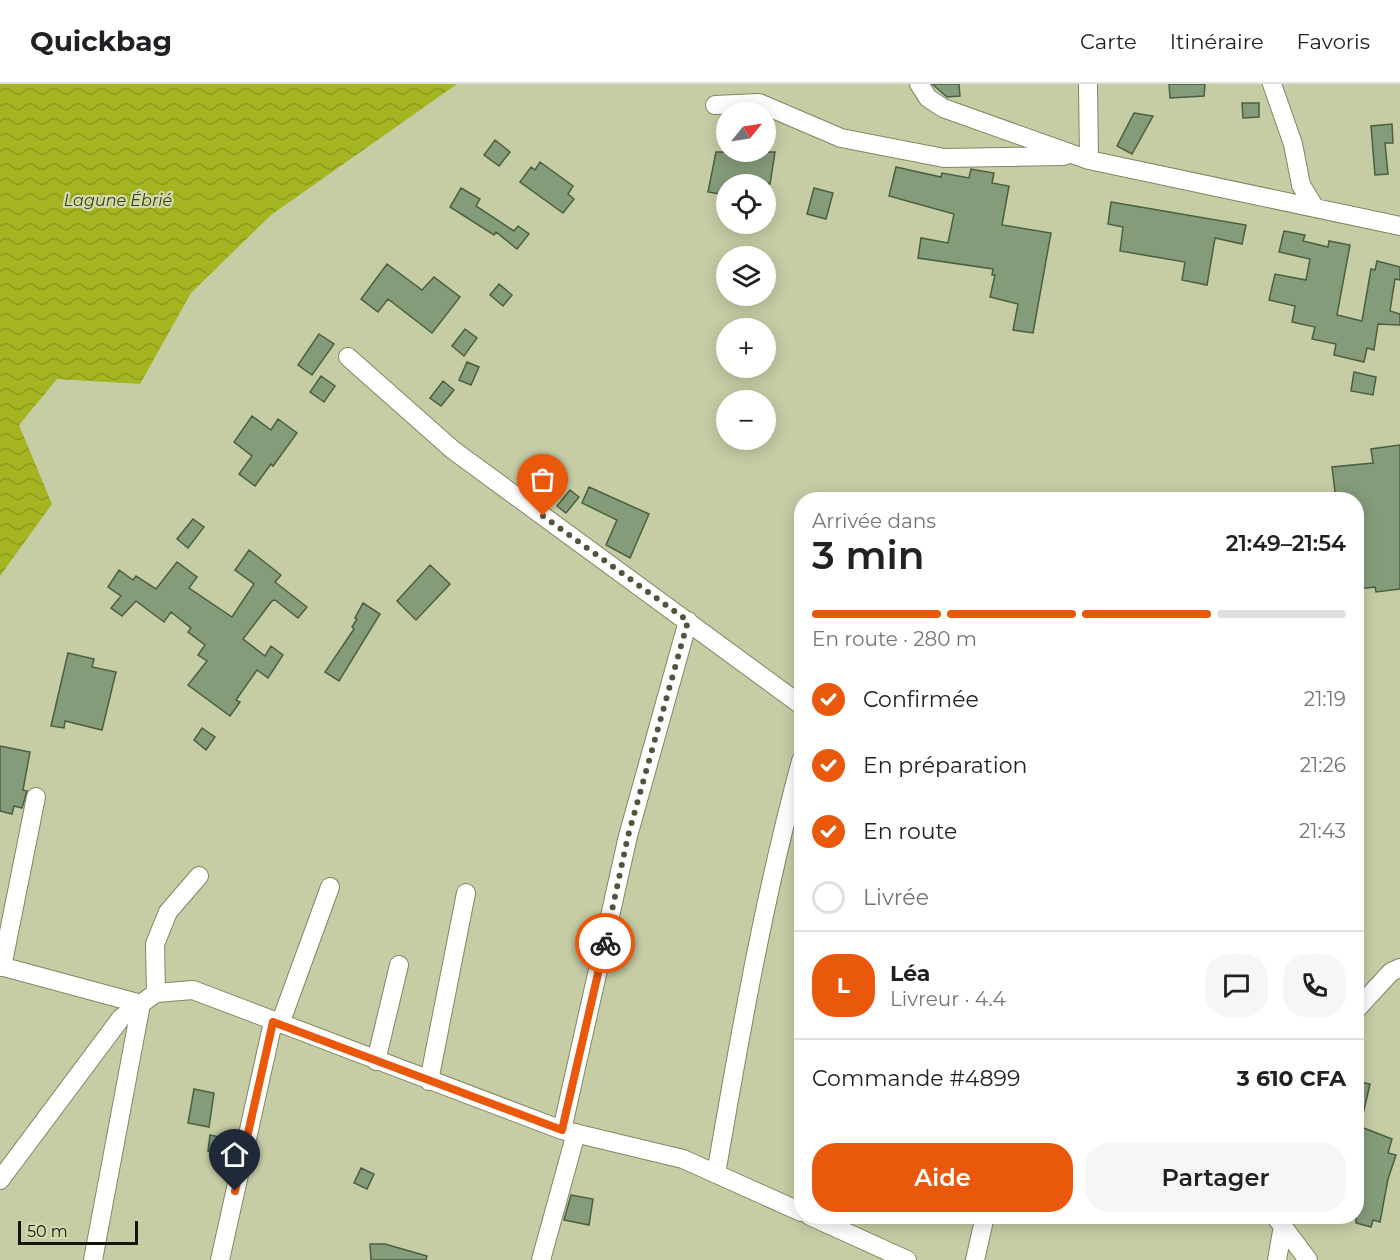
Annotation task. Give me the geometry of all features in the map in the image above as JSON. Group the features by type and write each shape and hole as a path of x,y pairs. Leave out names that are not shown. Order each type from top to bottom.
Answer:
{"street":[{"path":"920,84 928,98 943,108 1082,158 1400,226"},
{"path":"1082,158 1088,84"},
{"path":"1272,84 1293,144 1301,185 1315,208"},
{"path":"776,110 840,138 944,158 1082,158"},
{"path":"348,357 453,450 794,700"},
{"path":"541,1260 628,836 688,621"},
{"path":"716,1174 744,1009 782,829 794,786"},
{"path":"36,797 1,967 141,1004"},
{"path":"156,993 155,944 168,912 199,876"},
{"path":"220,1260 277,1023 330,887"},
{"path":"429,1081 465,893"},
{"path":"375,1061 399,965"},
{"path":"1364,1001 1391,972 1400,968"},
{"path":"0,1180 121,1018 156,993 193,990 375,1061 569,1131 683,1159 794,1209"},
{"path":"93,1260 141,1004"},
{"path":"841,1224 907,1260"},
{"path":"975,1260 983,1224"},
{"path":"1277,1260 1281,1224"},
{"path":"1284,1224 1308,1260"}],"water":[{"name":"Lagune Ébrié","path":"0,84 457,84 271,215 191,293 140,384 57,379 19,425 52,504 0,576"}],"building":[{"path":"932,84 959,84 960,96 947,97"},
{"path":"1169,84 1205,84 1204,96 1170,98"},
{"path":"1242,103 1259,103 1259,117 1243,118"},
{"path":"1134,113 1153,116 1132,154 1117,146"},
{"path":"1392,124 1393,143 1385,143 1388,174 1375,175 1371,126"},
{"path":"495,140 510,152 499,166 484,155"},
{"path":"716,152 716,162 773,162 772,174 716,174 716,193 708,192"},
{"path":"540,162 573,186 568,194 574,199 563,213 520,182 531,167 535,170"},
{"path":"896,167 941,177 942,173 969,178 971,169 994,173 992,183 1009,186 1002,225 1051,233 1033,333 1013,330 1018,304 990,297 995,275 992,275 993,269 918,258 921,238 948,243 954,214 889,196"},
{"path":"461,188 480,199 476,206 514,231 518,226 529,234 517,249 496,232 494,235 450,207"},
{"path":"814,188 833,193 826,219 807,214"},
{"path":"1111,202 1246,225 1242,244 1215,238 1207,285 1182,280 1185,262 1120,251 1123,227 1108,224"},
{"path":"1284,231 1305,235 1303,241 1328,247 1329,241 1350,245 1337,315 1362,321 1371,269 1375,270 1377,261 1400,267 1400,280 1395,279 1390,311 1400,314 1400,325 1378,324 1374,350 1367,348 1364,362 1334,355 1336,344 1312,339 1315,327 1292,322 1295,306 1269,300 1275,274 1306,280 1310,259 1279,252"},
{"path":"387,264 422,290 434,277 460,297 432,333 388,299 378,312 361,299"},
{"path":"499,284 512,295 503,306 490,295"},
{"path":"465,329 477,338 464,356 452,346"},
{"path":"319,334 334,344 312,375 298,365"},
{"path":"467,362 479,367 471,385 459,380"},
{"path":"1354,372 1376,377 1373,395 1351,391"},
{"path":"321,376 335,386 324,402 310,392"},
{"path":"443,381 454,390 441,406 430,398"},
{"path":"252,416 271,430 278,419 297,433 255,486 239,474 252,456 234,442"},
{"path":"1400,445 1400,589 1376,592 1375,587 1364,588 1364,492 1335,492 1332,467 1373,463 1371,449"},
{"path":"589,487 649,514 630,558 606,545 617,520 582,503"},
{"path":"570,490 579,497 566,513 557,506"},
{"path":"193,519 204,527 188,548 177,539"},
{"path":"249,550 281,575 275,582 307,607 298,618 275,600 272,601 243,639 265,656 271,646 283,655 268,678 257,670 236,700 240,702 230,716 188,685 207,661 198,655 205,645 188,632 191,628 171,612 164,622 136,601 122,616 111,608 121,596 108,587 119,570 133,580 136,576 156,589 177,562 197,577 189,588 232,617 254,584 235,570"},
{"path":"430,565 450,584 416,620 397,601"},
{"path":"363,603 380,614 339,681 325,672 354,629 352,627 357,619 355,618"},
{"path":"68,653 94,659 92,667 116,672 102,730 65,721 64,728 51,726"},
{"path":"202,728 215,737 206,750 194,740"},
{"path":"0,746 30,752 23,790 27,791 22,808 14,806 12,814 0,811"},
{"path":"1364,1083 1370,1084 1364,1110"},
{"path":"194,1089 214,1093 209,1127 188,1123"},
{"path":"1364,1128 1392,1139 1388,1153 1396,1155 1388,1179 1380,1222 1373,1220 1371,1227 1360,1224 1364,1224"},
{"path":"210,1135 229,1139 227,1154 208,1151"},
{"path":"361,1168 374,1174 367,1189 354,1183"},
{"path":"571,1195 593,1199 589,1225 564,1220"},
{"path":"370,1244 385,1244 427,1256 426,1260 371,1260"}],"way so far":[{"path":"543,516 688,621 628,836 605,943"}],"route":[{"path":"235,1191 273,1022 562,1130 605,943"}]}
